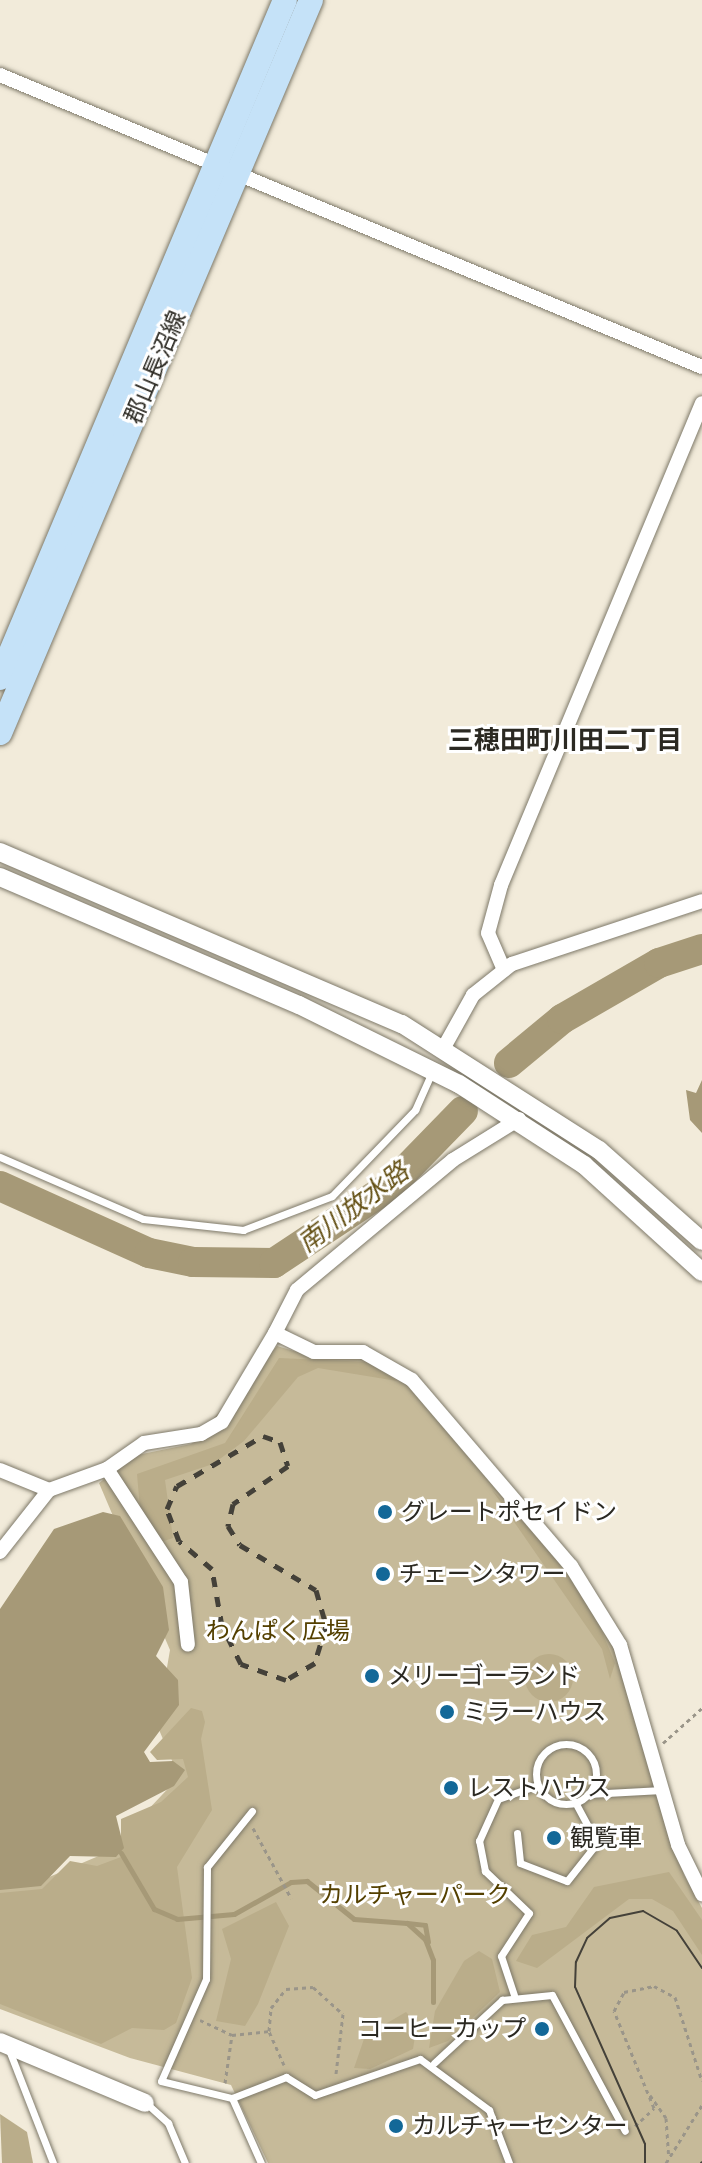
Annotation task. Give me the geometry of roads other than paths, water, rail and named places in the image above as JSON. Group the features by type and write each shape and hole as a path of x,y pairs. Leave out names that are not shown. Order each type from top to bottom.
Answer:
{"main road":[{"name":"郡山長沼線","path":"0,733 225,172 285,0"},
{"name":"郡山長沼線","path":"0,678 225,172 311,0"}],"street":[{"path":"0,75 225,172 702,367"},
{"path":"504,970 488,933 501,885 702,403"},
{"path":"0,852 317,986 479,1067 599,1150 702,1241"},
{"path":"0,877 433,1069 519,1119 584,1165 702,1272"},
{"path":"443,1049 473,995 504,970 702,901"},
{"path":"0,1552 49,1490 107,1469 144,1443 201,1434 222,1422 297,1290 453,1160 519,1119"},
{"path":"275,1333 314,1352 363,1352 395,1366 479,1452 598,1603 634,1684 663,1790 702,1894"},
{"path":"107,1469 181,1582 188,1645"},
{"path":"0,1470 49,1490"},
{"path":"4,2043 145,2103"}],"lane":[{"path":"0,1157 143,1219 243,1230 332,1196 415,1110 433,1069"},
{"path":"538,1785 540,1758 569,1744 594,1763 588,1794"},
{"path":"538,1785 557,1803 575,1802 588,1794 663,1790"},
{"path":"514,1995 501,1956 529,1913 485,1871 479,1841 498,1799 538,1785"},
{"path":"517,1833 520,1863 567,1881 597,1843 575,1802"},
{"path":"249,1814 207,1867 206,1979 193,2017 161,2081 221,2098 232,2098 286,2077 315,2095 407,2060 434,2063 489,2110 509,2163"},
{"path":"434,2063 514,1995 552,1995 561,2004 625,2131"},
{"path":"4,2043 53,2163"},
{"path":"232,2098 261,2163"},
{"path":"145,2103 168,2123 185,2163"}],"waterway":[{"name":"南川放水路","path":"509,1063 562,1019 659,963 702,949"},
{"name":"南川放水路","path":"0,1186 149,1253 193,1262 274,1263 389,1187 463,1111"},
{"path":"121,1853 154,1909 177,1919 234,1914 291,1882 307,1881 354,1919 407,1923 425,1939 433,1960 433,2002"},
{"path":"407,1923 425,1925 428,1942"}],"tram line":[{"path":"645,2163 645,2144 575,1987 576,1962 587,1938 610,1918 643,1911 677,1931 702,1968"}],"railway":[{"path":"263,1436 280,1442 288,1466 233,1504 228,1526 240,1545 316,1590 326,1626 315,1663 286,1680 241,1664 222,1626 212,1569 179,1541 167,1509 177,1486 263,1436"}],"place":[{"name":"グレートポセイドン","path":"385,1512"},
{"name":"チェーンタワー","path":"383,1574"},
{"name":"メリーゴーランド","path":"372,1676"},
{"name":"ミラーハウス","path":"447,1712"},
{"name":"レストハウス","path":"451,1788"},
{"name":"観覧車","path":"554,1838"},
{"name":"コーヒーカップ","path":"542,2029"},
{"name":"カルチャーセンター","path":"396,2126"}],"district":[{"name":"三穂田町川田二丁目","path":"565,740"}],"park label":[{"name":"わんぱく広場","path":"278,1631"},
{"name":"カルチャーパーク","path":"415,1895"}]}
